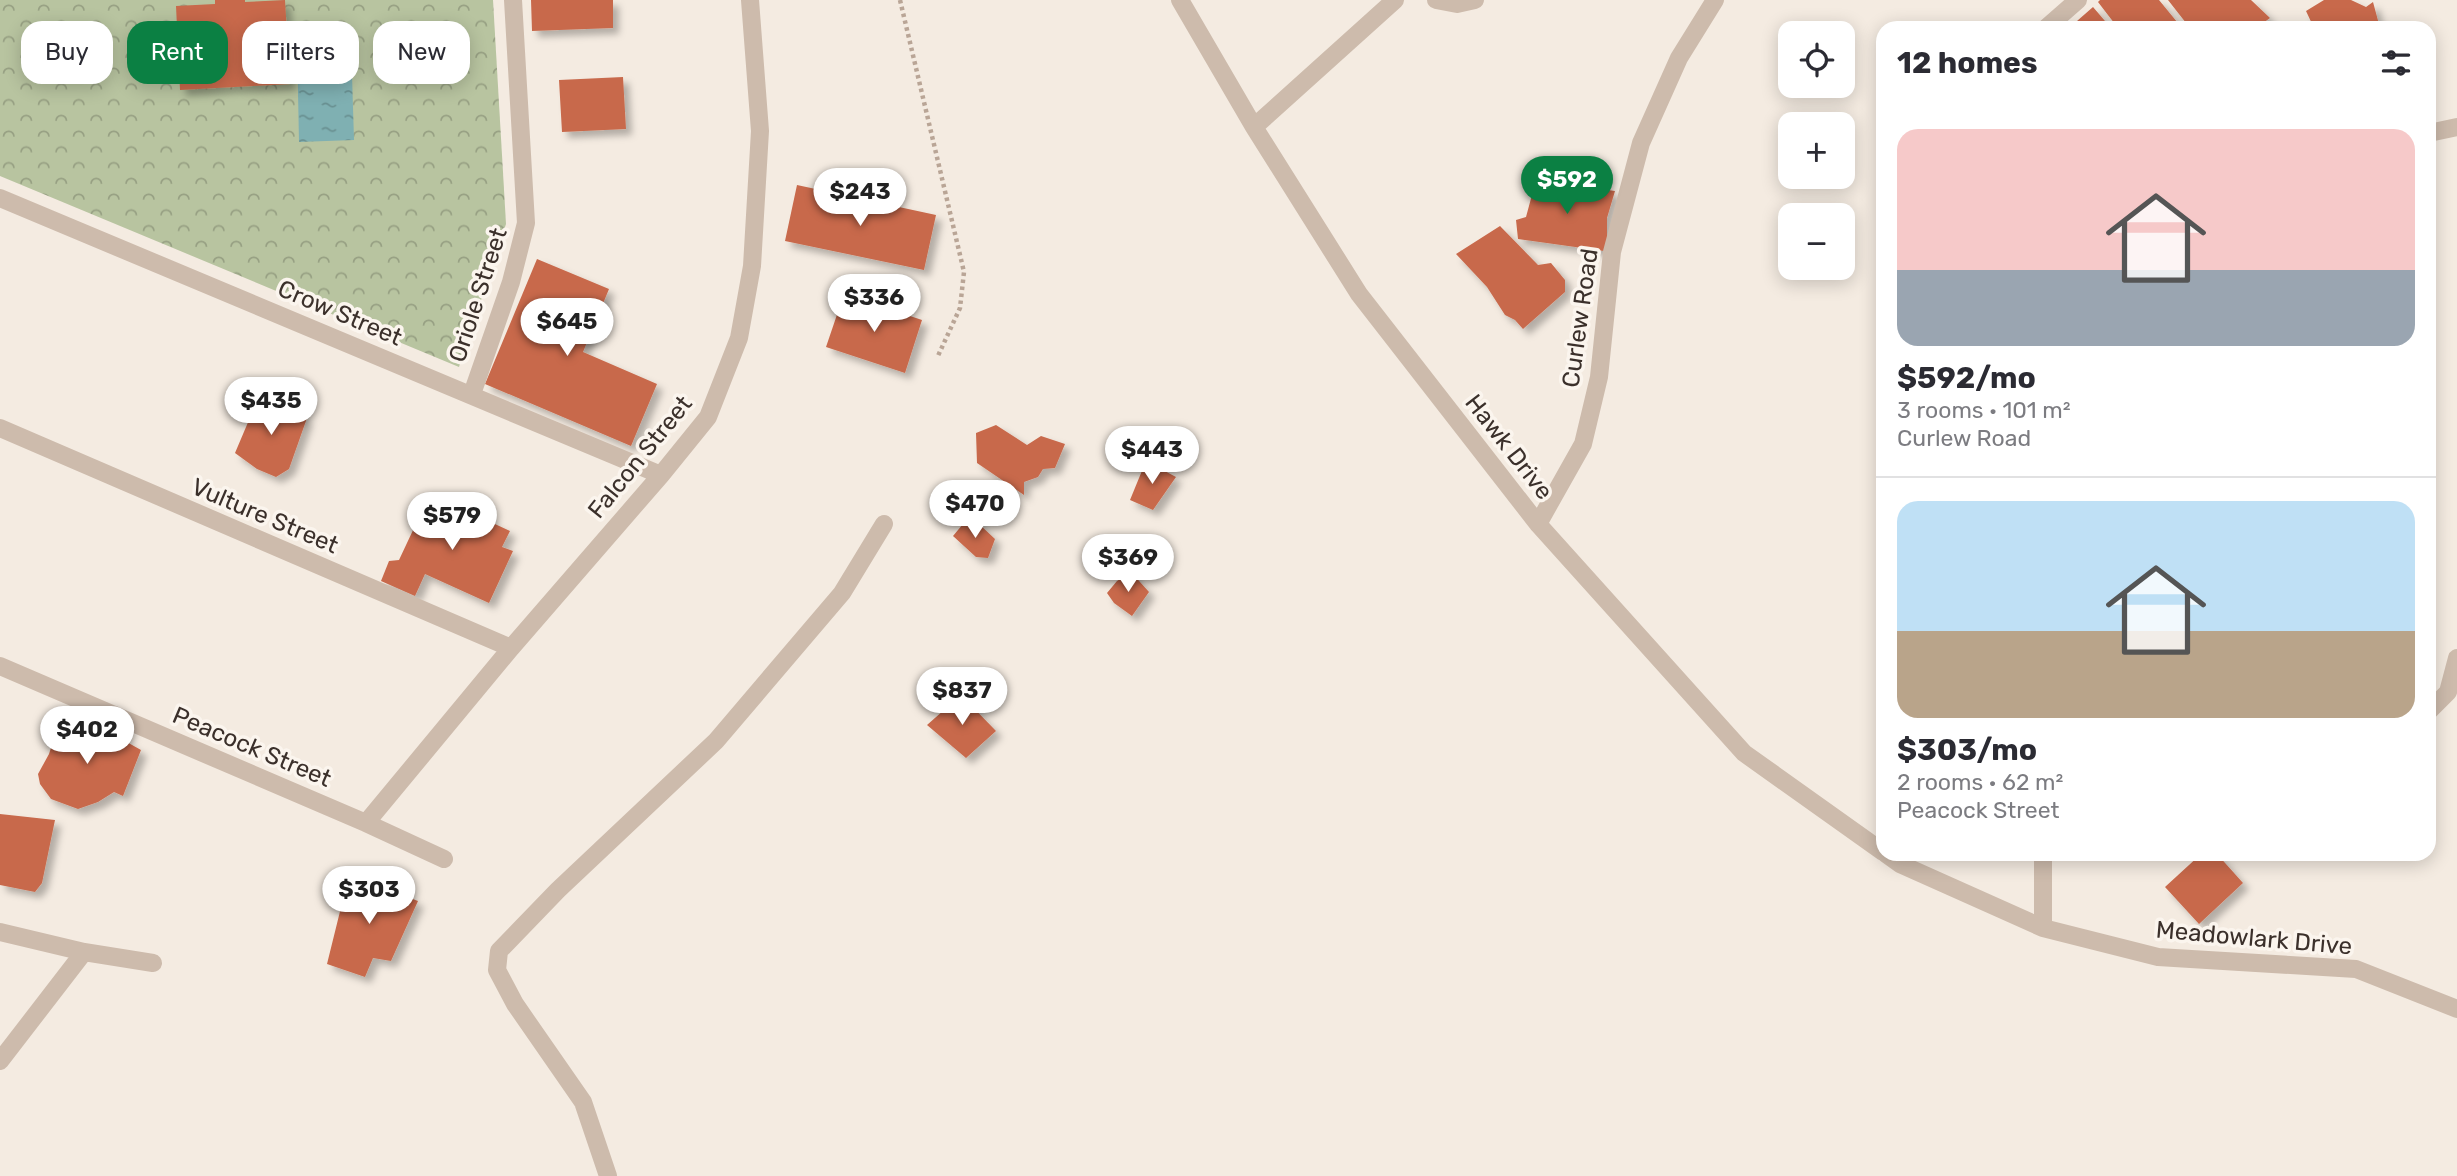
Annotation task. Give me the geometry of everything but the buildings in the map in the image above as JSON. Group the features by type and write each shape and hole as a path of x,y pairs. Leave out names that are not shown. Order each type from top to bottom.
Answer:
{"street":[{"name":"Oriole Street","path":"472,394 511,282 526,223 513,0"},
{"name":"Falcon Street","path":"366,822 511,648 662,475 708,417 739,338 752,266 760,131 750,0"},
{"name":"Hawk Drive","path":"1180,0 1254,127 1359,294 1538,524 1744,753 1876,847"},
{"path":"1254,127 1395,0"},
{"path":"1436,0 1457,4 1475,0"},
{"name":"Curlew Road","path":"1538,524 1583,444 1599,377 1612,252 1641,143 1679,58 1714,0"},
{"path":"2054,21 2078,0"},
{"path":"2436,132 2457,127"},
{"name":"Crow Street","path":"0,198 662,475"},
{"name":"Vulture Street","path":"0,428 511,648"},
{"path":"608,1176 583,1102 515,1004 497,970 499,951 558,890 716,741 842,593 884,524"},
{"path":"2436,704 2448,692 2457,658"},
{"name":"Peacock Street","path":"0,666 366,822 444,859"},
{"name":"Hawk Drive","path":"1896,861 2043,928"},
{"path":"2043,861 2043,928"},
{"name":"Meadowlark Drive","path":"2043,928 2158,957 2356,969 2457,1009"},
{"path":"0,932 84,952 153,963"},
{"path":"0,1062 84,952"}],"path":[{"path":"900,0 964,272 960,308 937,358"}],"green space":[{"path":"0,0 493,0 506,224 459,367 0,176"}],"water":[{"path":"298,84 352,84 354,140 299,142"}]}
